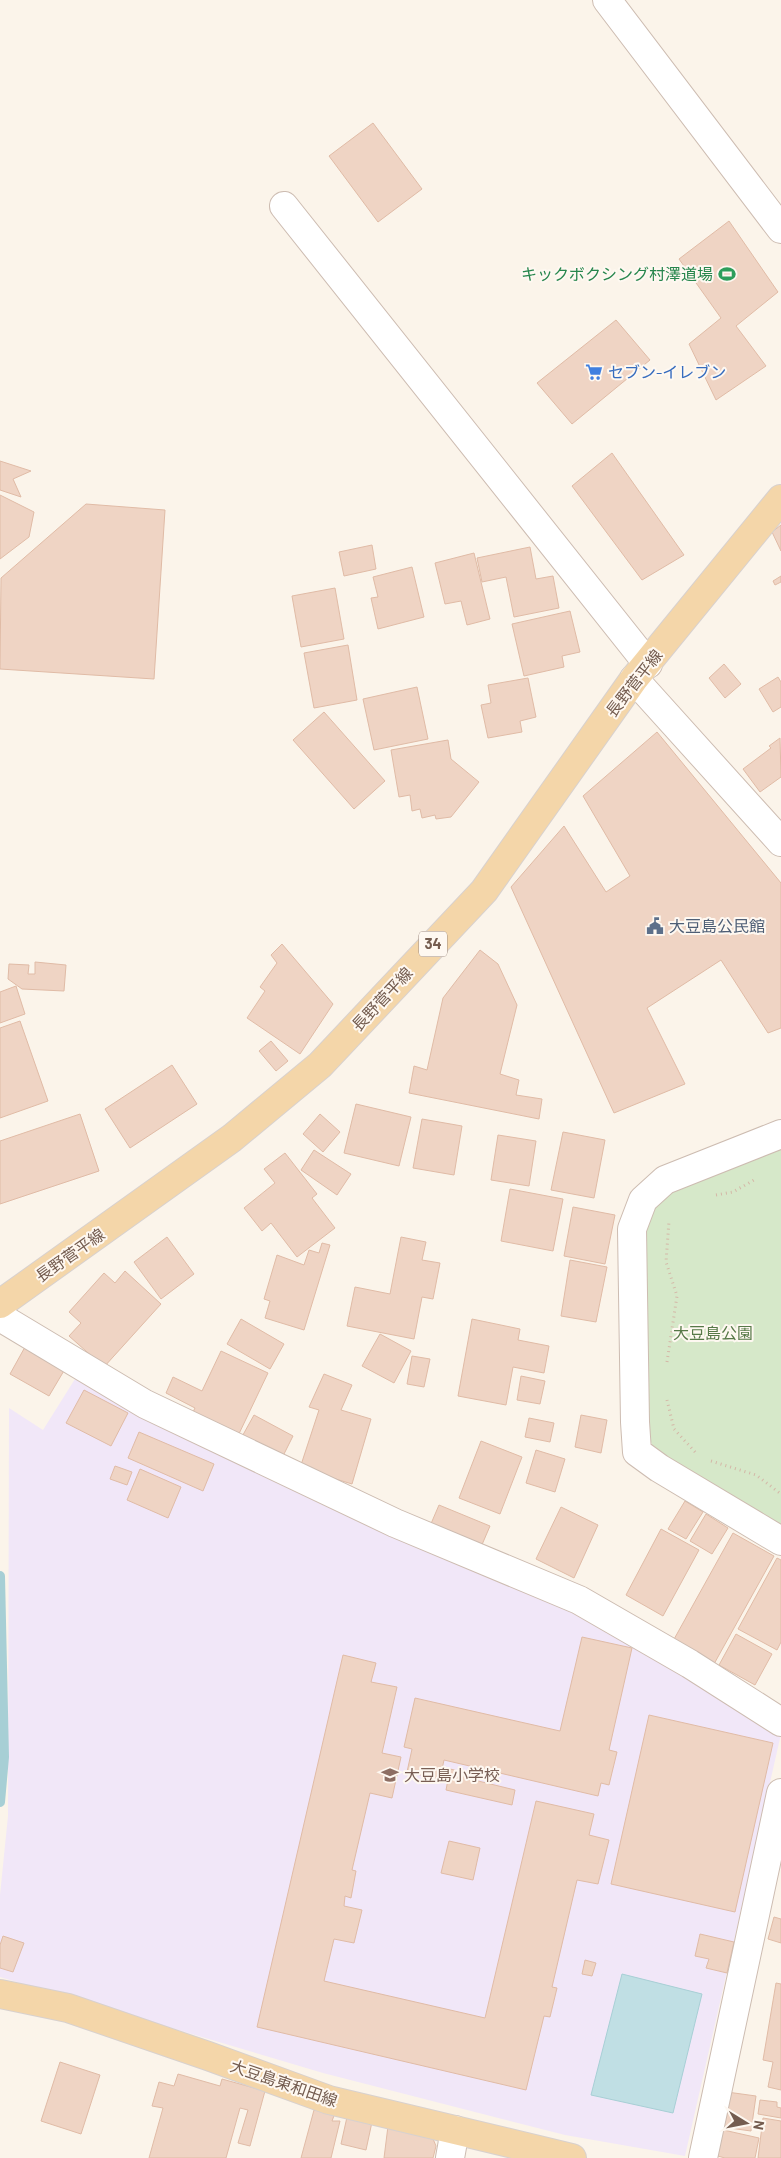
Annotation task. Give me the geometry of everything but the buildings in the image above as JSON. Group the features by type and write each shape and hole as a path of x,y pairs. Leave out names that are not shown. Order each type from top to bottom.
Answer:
{"main road":[{"name":"長野菅平線","path":"0,1304 232,1138 320,1065 484,891 641,671 781,499"},
{"name":"大豆島東和田線","path":"0,1994 68,2008 329,2100 572,2158"}],"street":[{"path":"607,0 781,230"},
{"path":"284,206 641,671 781,842"},
{"path":"781,1134 665,1180 643,1200 632,1229 637,1452 659,1468 781,1541"},
{"path":"0,1317 145,1404 395,1523 579,1600 690,1664 781,1722"},
{"path":"703,2158 781,1793"},
{"path":"450,2158 455,2130"}],"path":[{"path":"707,1196 733,1192 756,1179"},
{"path":"666,1370 677,1296 666,1262 669,1220 674,1215"},
{"path":"666,1394 674,1429 701,1458"},
{"path":"710,1461 756,1475 781,1494"}],"shaded area":[{"name":"大豆島小学校","path":"75,1379 360,1515 581,1610 781,1734 685,2156 565,2135 323,2073 0,1977 0,1895 8,1816 9,1408 43,1430"}],"green space":[{"name":"大豆島公園","path":"781,1146 781,1529 663,1456 652,1445 643,1416 647,1220 659,1196"}],"water":[{"path":"622,1974 702,1994 673,2113 591,2095"}],"waterway":[{"path":"0,1576 4,1757 0,1802"}],"place":[{"name":"キックボクシング村澤道場","path":"727,274"},
{"name":"セブン-イレブン","path":"594,372"},
{"name":"大豆島公民館","path":"655,926"},
{"name":"大豆島小学校","path":"390,1775"}]}
